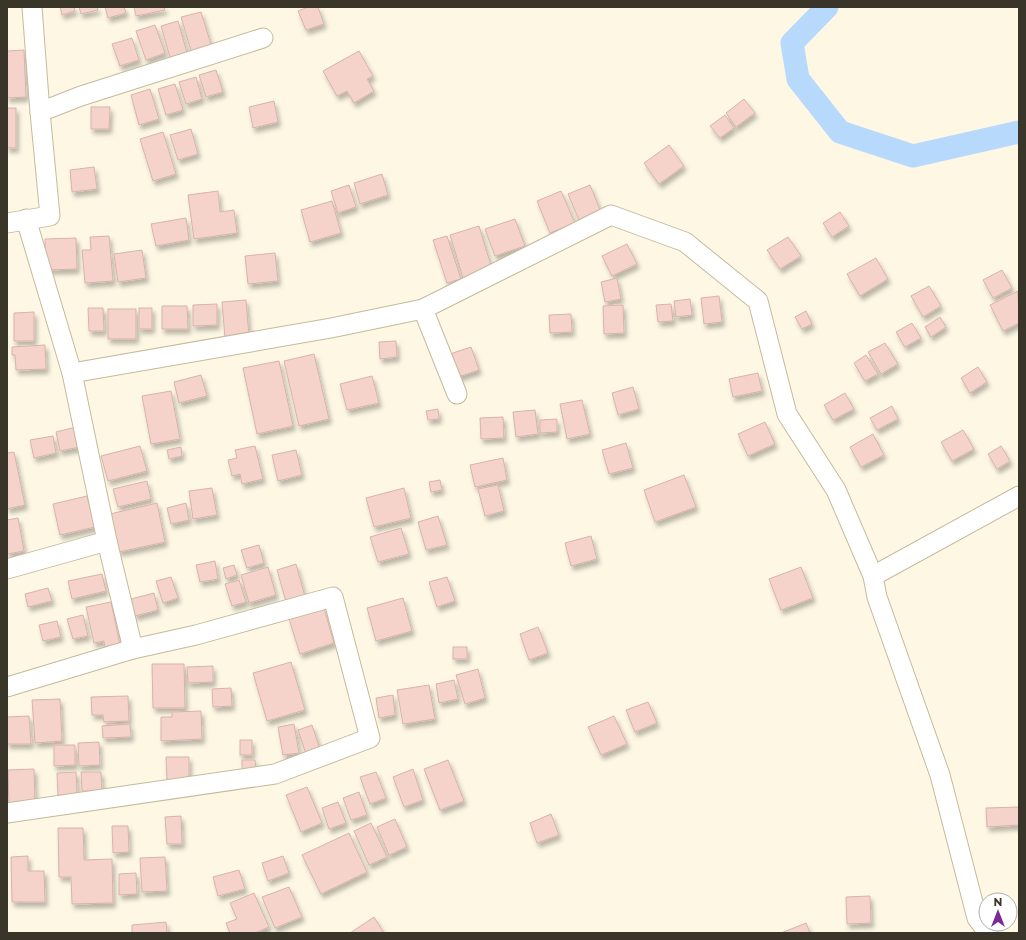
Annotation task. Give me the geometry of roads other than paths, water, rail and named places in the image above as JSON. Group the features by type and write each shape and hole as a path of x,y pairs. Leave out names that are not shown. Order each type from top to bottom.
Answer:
{"street":[{"path":"7,223 50,216 32,7"},
{"path":"40,112 81,96 263,38"},
{"path":"72,373 331,328 423,309 611,215 685,242 758,301 787,414 836,490 873,576 877,597 940,775 977,918 988,933"},
{"path":"26,219 72,373 107,541 133,649"},
{"path":"423,309 457,394"},
{"path":"873,576 1019,496"},
{"path":"7,569 107,541"},
{"path":"7,686 133,649 196,635 333,597 370,738 275,774 7,813"}],"waterway":[{"path":"827,7 792,43 798,79 840,132 913,156 1019,132"}]}
